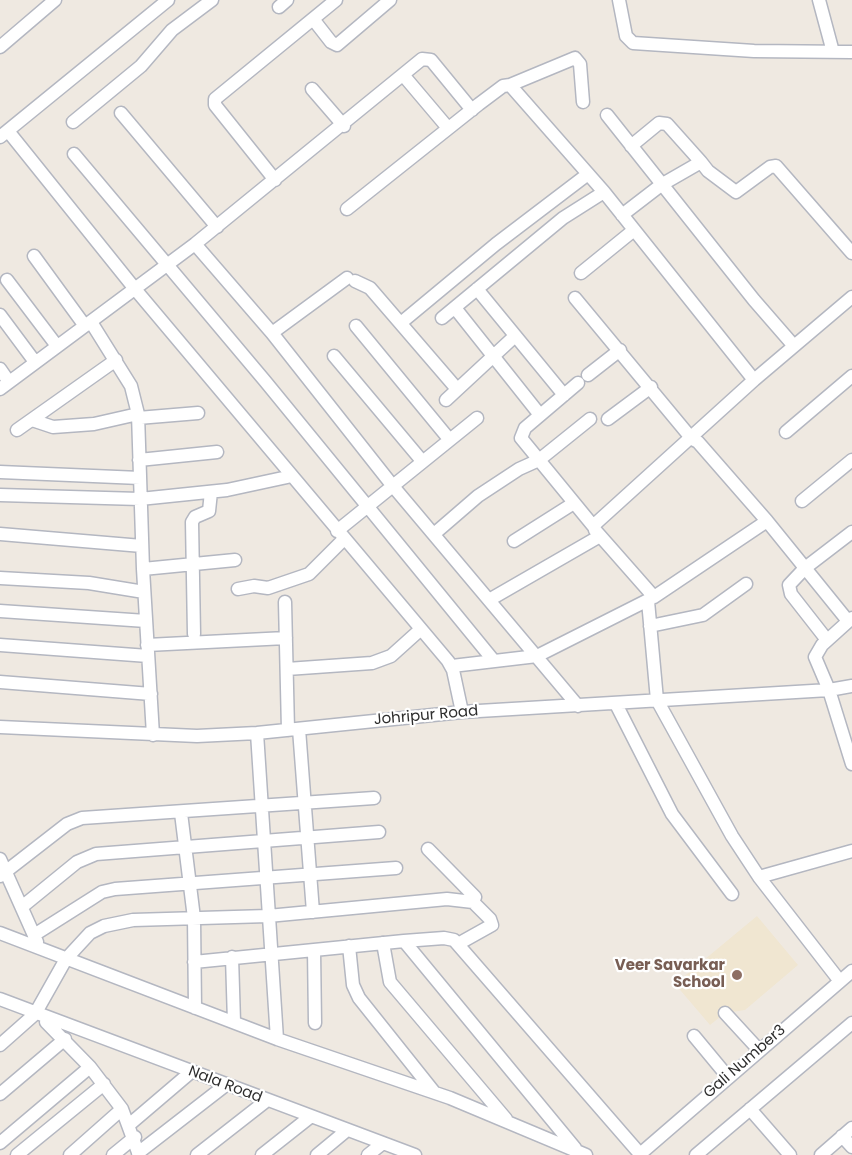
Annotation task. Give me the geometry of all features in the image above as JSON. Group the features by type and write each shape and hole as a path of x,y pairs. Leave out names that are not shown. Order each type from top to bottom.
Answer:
{"street":[{"path":"0,47 55,0"},
{"path":"168,0 4,134 452,666 462,712"},
{"path":"73,122 141,66 172,30 212,0"},
{"path":"275,180 215,105 215,99 336,0"},
{"path":"313,19 331,42 337,45 390,0"},
{"path":"619,0 626,36 633,43 754,51 852,52"},
{"path":"819,0 833,52"},
{"path":"0,369 5,385 195,244 344,126 422,60 429,58 472,110"},
{"path":"347,209 503,86 574,58 580,64 583,102"},
{"path":"404,76 448,128"},
{"path":"510,85 604,192 754,380"},
{"path":"312,89 344,126"},
{"path":"121,113 217,226"},
{"path":"606,115 794,346"},
{"path":"631,146 659,123 667,124 708,171 736,192 770,167 776,166 852,253"},
{"path":"74,154 494,661"},
{"path":"622,215 661,185 701,162"},
{"path":"402,322 496,244 588,174"},
{"path":"442,318 563,218 604,192"},
{"path":"581,273 634,230"},
{"path":"195,244 272,333 392,485 579,706"},
{"path":"34,256 116,360 130,386 138,416 144,592 153,735"},
{"path":"7,280 57,346"},
{"path":"272,333 351,280 370,288 402,322 457,389"},
{"path":"477,289 564,395"},
{"path":"489,600 597,531 754,380 852,297"},
{"path":"575,298 692,439 698,442 767,521 804,568 850,620 827,640 814,657 829,690 852,764"},
{"path":"455,308 540,416"},
{"path":"0,315 35,362"},
{"path":"356,326 449,439"},
{"path":"446,400 515,336"},
{"path":"588,375 620,350"},
{"path":"334,356 422,461"},
{"path":"17,430 116,360"},
{"path":"786,432 852,376"},
{"path":"578,383 520,434 523,441 651,599 650,626 657,700 732,836 759,878 839,980"},
{"path":"608,419 651,387"},
{"path":"32,420 53,427 94,424 138,416 198,413"},
{"path":"238,589 254,586 268,588 309,574 367,506 477,418"},
{"path":"434,534 495,483 539,460 590,419"},
{"path":"139,460 217,452"},
{"path":"802,501 852,460"},
{"path":"0,472 140,478"},
{"path":"0,495 39,498 140,499 246,487 292,476"},
{"path":"194,634 192,522 195,517 209,511 211,492"},
{"path":"514,541 574,503"},
{"path":"452,666 537,656 651,599 767,521"},
{"path":"827,640 789,590 792,582 804,568 852,532"},
{"path":"0,534 142,546"},
{"path":"143,569 235,560"},
{"path":"0,578 89,583 144,592"},
{"path":"650,626 703,615 746,584"},
{"path":"285,602 287,669 308,838 313,912"},
{"path":"0,611 146,621"},
{"path":"287,669 372,663 391,656 421,629"},
{"path":"0,645 148,650 286,638"},
{"path":"0,682 151,694"},
{"name":"Johripur Road","path":"0,727 153,735 257,733 462,712 829,690 852,686"},
{"path":"616,704 672,814 732,894"},
{"path":"257,733 277,1039"},
{"path":"3,873 74,820 263,808 374,798"},
{"path":"181,813 194,918 195,1008"},
{"path":"23,906 86,857 106,852 264,843 379,832"},
{"path":"428,849 475,897 473,902"},
{"path":"759,878 852,851"},
{"path":"0,858 3,873 23,906 40,948"},
{"path":"34,935 102,892 396,868"},
{"path":"0,1045 38,1011 66,959 90,933 104,926 133,920 268,916 447,899 473,902 490,919 492,926 458,944"},
{"path":"0,933 277,1039 435,1094 582,1153"},
{"path":"194,962 404,941 444,938 454,940 639,1154"},
{"path":"404,941 582,1153"},
{"path":"383,943 387,974 395,990 509,1122"},
{"path":"349,946 353,985 359,998 435,1094"},
{"path":"314,950 315,1023"},
{"path":"232,957 234,1022"},
{"name":"Gali Number3","path":"639,1154 852,971"},
{"name":"Nala Road","path":"0,999 38,1011 190,1072 415,1155"},
{"path":"38,1011 90,1067 122,1109 135,1137 139,1154 227,1084"},
{"path":"725,1013 759,1050"},
{"path":"696,1155 852,1023"},
{"path":"694,1036 728,1077"},
{"path":"0,1094 65,1039"},
{"path":"0,1143 90,1067"},
{"path":"130,1124 190,1072"},
{"path":"17,1155 104,1084"},
{"path":"197,1155 266,1101"},
{"path":"70,1155 122,1109"},
{"path":"750,1109 790,1155"},
{"path":"262,1155 310,1117"},
{"path":"317,1155 346,1131"},
{"path":"821,1155 847,1132 852,1147"},
{"path":"113,1155 135,1137"},
{"path":"368,1155 383,1143"}],"shaded area":[{"name":"Veer Savarkar School","path":"757,916 798,965 745,1010 725,1013 710,1025 675,984"}],"place":[{"name":"Veer Savarkar School","path":"737,975"}]}
